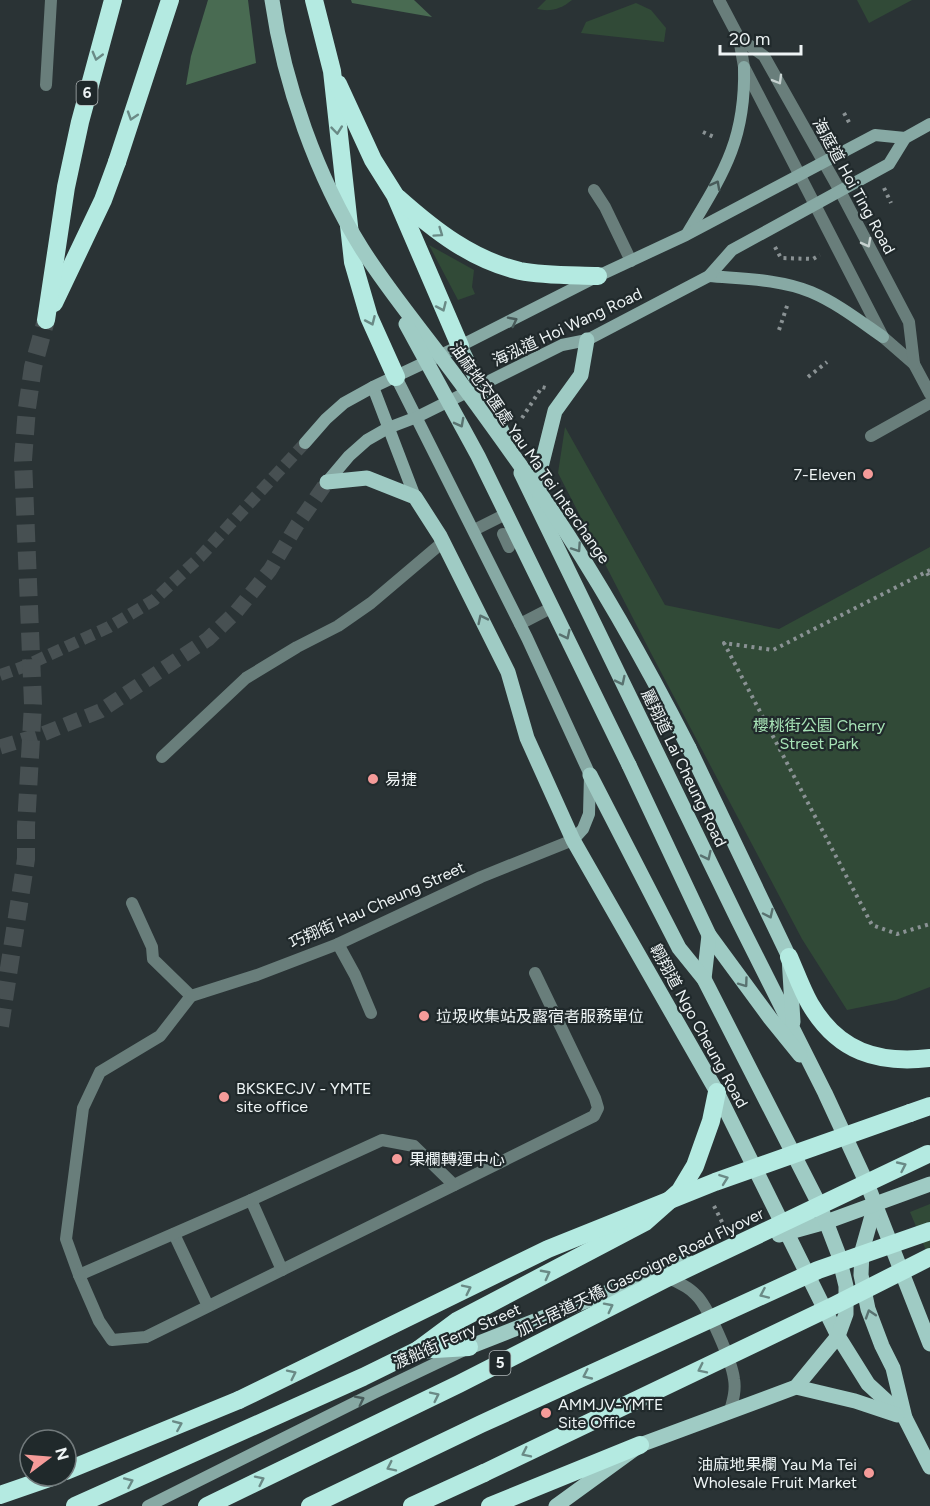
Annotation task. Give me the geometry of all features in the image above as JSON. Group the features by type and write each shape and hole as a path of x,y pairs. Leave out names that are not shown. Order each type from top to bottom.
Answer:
{"highway":[{"name":"6","path":"113,0 88,89 68,176 46,320 103,200 170,0"},
{"path":"314,0 332,71 353,262 369,317 396,376"},
{"path":"332,71 373,160 395,195 460,346"},
{"path":"395,195 436,231 468,251 501,265 522,271 598,276"},
{"path":"789,957 811,1005 836,1037 854,1049 882,1059 905,1061 930,1058"},
{"path":"75,1506 363,1377 418,1350 457,1321 645,1222 680,1191 695,1166 711,1121 717,1092"},
{"path":"78,1467 239,1400 548,1250 715,1182 930,1106"},
{"name":"加士居道天橋 Gascoigne Road Flyover","path":"207,1506 459,1384 667,1278 930,1153"},
{"path":"310,1506 481,1424 818,1270 930,1231"},
{"path":"411,1506 835,1305 930,1257"},
{"path":"418,1350 470,1347"},
{"path":"490,1506 640,1445"},
{"path":"0,1495 20,1488"}],"main road":[{"name":"油麻地交匯處 Yau Ma Tei Interchange","path":"272,0 289,81 306,130 332,194 361,248 382,280 485,415 583,557 621,619 689,748 789,957"},
{"path":"382,280 478,456 710,935 770,1018 816,1073"},
{"path":"540,515 541,467 555,411 581,375 586,340"},
{"name":"麗翔道 Lai Cheung Road","path":"460,346 540,515 860,1166 930,1344"},
{"path":"327,482 367,478 416,498 443,542 508,672 527,738 573,840"},
{"path":"556,1506 640,1445 796,1387 838,1336 846,1314 846,1286 838,1253 826,1222 704,979 679,948 590,775"},
{"name":"翺翔道 Ngo Cheung Road","path":"573,840 717,1092 838,1336 868,1384 905,1418"},
{"path":"704,979 710,935"},
{"path":"789,957 793,1026"},
{"name":"渡船街 Ferry Street","path":"470,1347 655,1272 701,1256 826,1222 930,1184"},
{"path":"875,1205 862,1251 861,1275 868,1309 893,1368 905,1418 930,1467"},
{"path":"796,1387 855,1401 905,1418"}],"street":[{"path":"46,85 51,0"},
{"name":"海庭道 Hoi Ting Road","path":"719,0 739,38 744,68 883,337 914,364 930,394"},
{"name":"海庭道 Hoi Ting Road","path":"739,38 764,56 840,191 909,322 914,364"},
{"path":"686,235 716,186 737,139 745,96 744,68"},
{"name":"海泓道 Hoi Wang Road","path":"327,482 349,456 367,440 388,428 480,387 562,345 586,340 709,276 732,250 889,164 905,138 930,124"},
{"name":"海泓道 Hoi Wang Road","path":"305,443 344,403 373,387 686,235 875,135 905,138"},
{"path":"594,190 605,207 631,261"},
{"path":"709,276 767,281 812,292 883,337"},
{"path":"396,376 520,624 590,775 589,814 583,829 573,840"},
{"path":"373,387 416,498"},
{"path":"871,436 930,403"},
{"path":"474,530 504,515"},
{"path":"503,534 509,547"},
{"path":"162,757 246,678 297,647 338,626 370,603 443,542"},
{"path":"520,624 551,608"},
{"name":"巧翔街 Hau Cheung Street","path":"191,996 338,945 489,873 573,840"},
{"path":"132,903 152,947 153,959 191,996 160,1036 100,1072 83,1108 66,1239 99,1321 112,1340 146,1337 594,1116 598,1108 595,1098 535,973"},
{"path":"338,945 355,975 371,1013"},
{"path":"79,1275 382,1140 414,1146 454,1185"},
{"path":"251,1200 282,1269"},
{"path":"174,1234 208,1306"},
{"path":"655,1272 680,1283 697,1295 708,1312 734,1379 735,1394 730,1411"},
{"name":"渡船街 Ferry Street","path":"148,1506 470,1347"}],"path":[{"path":"808,377 827,362"},
{"path":"930,578 928,571 773,650 724,643 872,926 897,934 930,924"},
{"path":"710,1198 734,1248"}],"green space":[{"path":"208,0 248,0 256,63 186,85 191,56"},
{"path":"351,0 414,0 432,17 352,3"},
{"path":"546,0 572,0 556,9 537,9"},
{"path":"857,0 912,0 869,23"},
{"path":"636,3 651,10 666,28 664,42 581,33 586,22"},
{"path":"429,245 474,270 472,287 475,294 458,300"},
{"name":"櫻桃街公園 Cherry Street Park","path":"565,427 665,605 779,629 930,547 930,987 896,1000 847,1010 802,939 558,473"},
{"path":"930,1204 930,1260 910,1212"}],"tunnel":[{"path":"0,1026 26,859 33,704 23,460 33,367 46,320"},
{"path":"0,675 23,667 109,627 154,600 200,557 305,443"},
{"path":"0,747 40,735 100,711 208,639 236,612 270,570 297,525 327,482"}],"place":[{"name":"7-Eleven","path":"868,474"},
{"name":"易捷","path":"373,779"},
{"name":"垃圾收集站及露宿者服務單位","path":"424,1016"},
{"name":"BKSKECJV - YMTE site office","path":"224,1097"},
{"name":"果欄轉運中心","path":"397,1159"},
{"name":"AMMJV-YMTE Site Office","path":"546,1413"},
{"name":"油麻地果欄 Yau Ma Tei Wholesale Fruit Market","path":"869,1473"}]}
